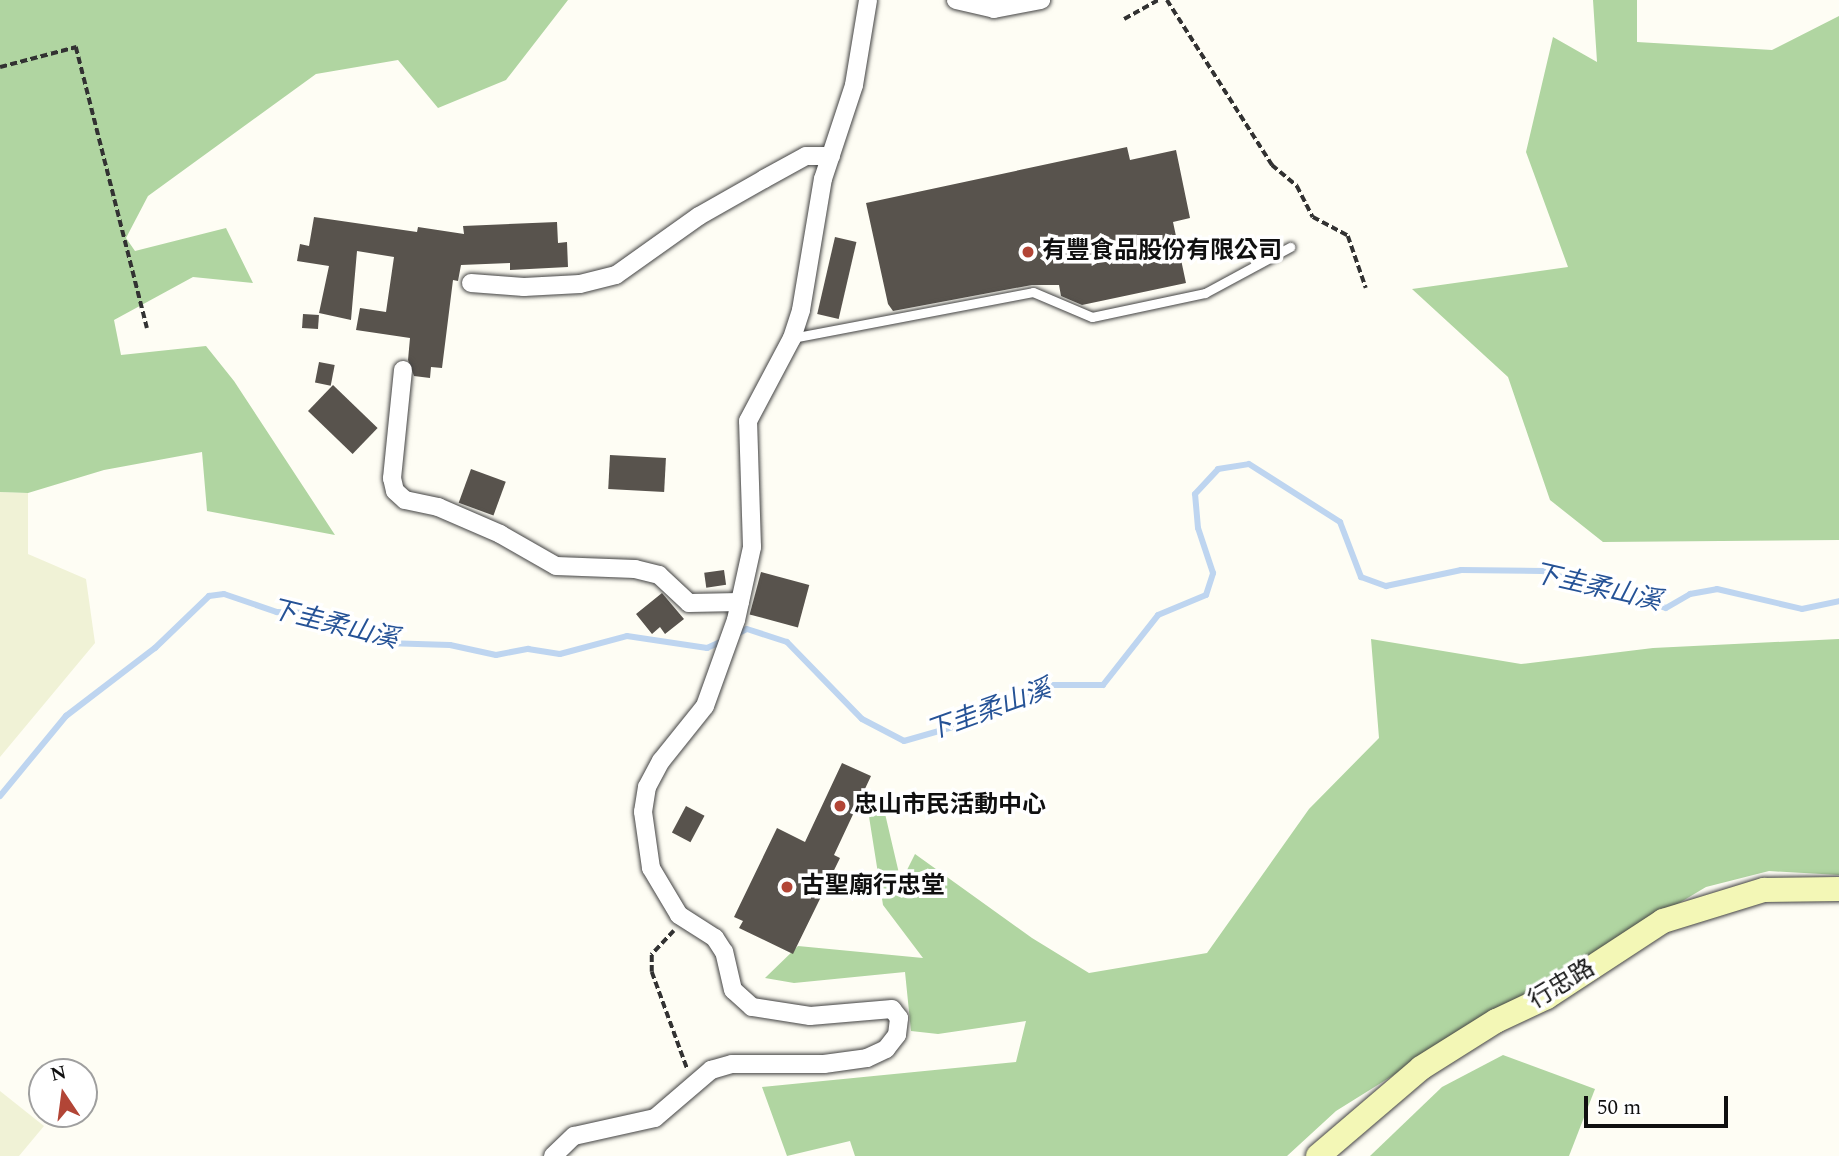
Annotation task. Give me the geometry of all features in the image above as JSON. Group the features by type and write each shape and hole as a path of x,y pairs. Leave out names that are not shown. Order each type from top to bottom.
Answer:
{"street":[{"path":"554,1156 574,1136 655,1118 711,1070 732,1064 824,1064 867,1058 886,1049 897,1035 900,1018 892,1009 810,1016 752,1007 733,990 724,952 716,939 685,919 651,868 643,812 647,787 660,761 705,706 726,655 751,547 748,421 792,338 811,265 831,156 860,61 868,0"},
{"path":"956,0 994,9 1041,0"},
{"path":"471,283 566,285 616,275 699,216 774,173 806,156 831,156"},
{"path":"403,370 392,478 395,491 405,500 450,512 556,566 635,569 659,575 689,603 738,611"},
{"name":"行忠路","path":"1318,1156 1422,1069 1496,1021 1547,997 1663,921 1764,890 1839,890"}],"lane":[{"path":"792,338 1033,292 1092,317 1205,293 1290,247"}],"path":[{"path":"1124,19 1158,0"},
{"path":"1167,0 1272,165 1297,186 1313,218 1348,236 1367,288"},
{"path":"0,66 76,47 147,328"},
{"path":"685,919 652,955 652,972 694,1084"}],"green space":[{"path":"0,0 568,0 506,80 438,108 398,60 316,74 148,196 126,238 135,251 226,228 253,283 193,277 114,320 121,355 206,346 234,381 335,535 207,511 202,452 104,470 28,493 0,492"},
{"path":"1593,0 1637,0 1637,42 1772,50 1839,16 1839,540 1603,542 1550,500 1508,377 1412,289 1568,267 1526,152 1553,37 1597,62"},
{"path":"0,492 28,493 28,554 86,579 95,643 0,757"},
{"path":"1371,639 1521,664 1653,648 1839,639 1839,875 1769,871 1706,887 1664,912 1566,989 1453,1038 1336,1111 1287,1156 855,1156 850,1141 787,1156 762,1087 1016,1062 1026,1021 938,1034 911,1031 905,972 794,983 765,978 798,946 923,958 883,905 867,804 883,805 901,882 915,854 1032,938 1089,973 1207,953 1309,809 1379,738"},
{"path":"1503,1055 1595,1089 1569,1156 1370,1156 1442,1087"},
{"path":"0,1091 28,1113 28,1128 42,1128 19,1156 0,1156"}],"building":[{"name":"有豐食品股份有限公司","path":"1127,147 1130,160 1176,150 1190,218 1173,222 1186,283 1082,305 1061,296 1059,285 1032,285 893,311 888,304 866,203"},
{"path":"314,217 417,232 418,227 464,234 463,226 557,222 558,243 567,242 568,267 510,270 510,263 461,265 458,281 453,280 442,368 431,367 430,378 414,376 408,360 410,338 356,330 360,308 386,312 394,257 357,251 351,320 319,313 329,266 297,261 300,244 309,246"},
{"path":"835,237 856,242 839,319 817,314"},
{"path":"303,314 319,315 318,329 302,328"},
{"path":"319,362 335,365 331,386 315,383"},
{"path":"333,385 378,428 353,454 308,411"},
{"path":"610,455 666,458 664,492 608,489"},
{"path":"471,469 506,482 493,515 459,503"},
{"path":"724,570 726,585 706,588 704,573"},
{"path":"761,572 809,585 798,627 750,615"},
{"path":"662,593 684,619 665,634 660,627 652,634 636,614"},
{"name":"古聖廟行忠堂","path":"842,763 871,776 834,855 840,858 793,954 739,928 743,921 734,917 777,828 805,842"},
{"path":"686,806 705,816 690,842 672,832"}],"waterway":[{"name":"下圭柔山溪","path":"735,635 747,629 787,642 862,719 904,741 985,718 1046,685 1103,685 1158,615 1206,595 1213,573 1198,528 1195,494 1218,469 1249,464 1340,522 1361,577 1386,586 1461,570 1542,571 1666,608 1690,594 1717,589 1802,609 1839,601"},
{"name":"下圭柔山溪","path":"0,796 66,716 155,648 209,596 224,594 277,612 306,613 385,643 450,645 496,655 528,649 560,654 627,636 707,648 725,640"}],"place":[{"name":"有豐食品股份有限公司","path":"1028,252"},
{"name":"忠山市民活動中心","path":"840,806"},
{"name":"古聖廟行忠堂","path":"787,887"}]}
